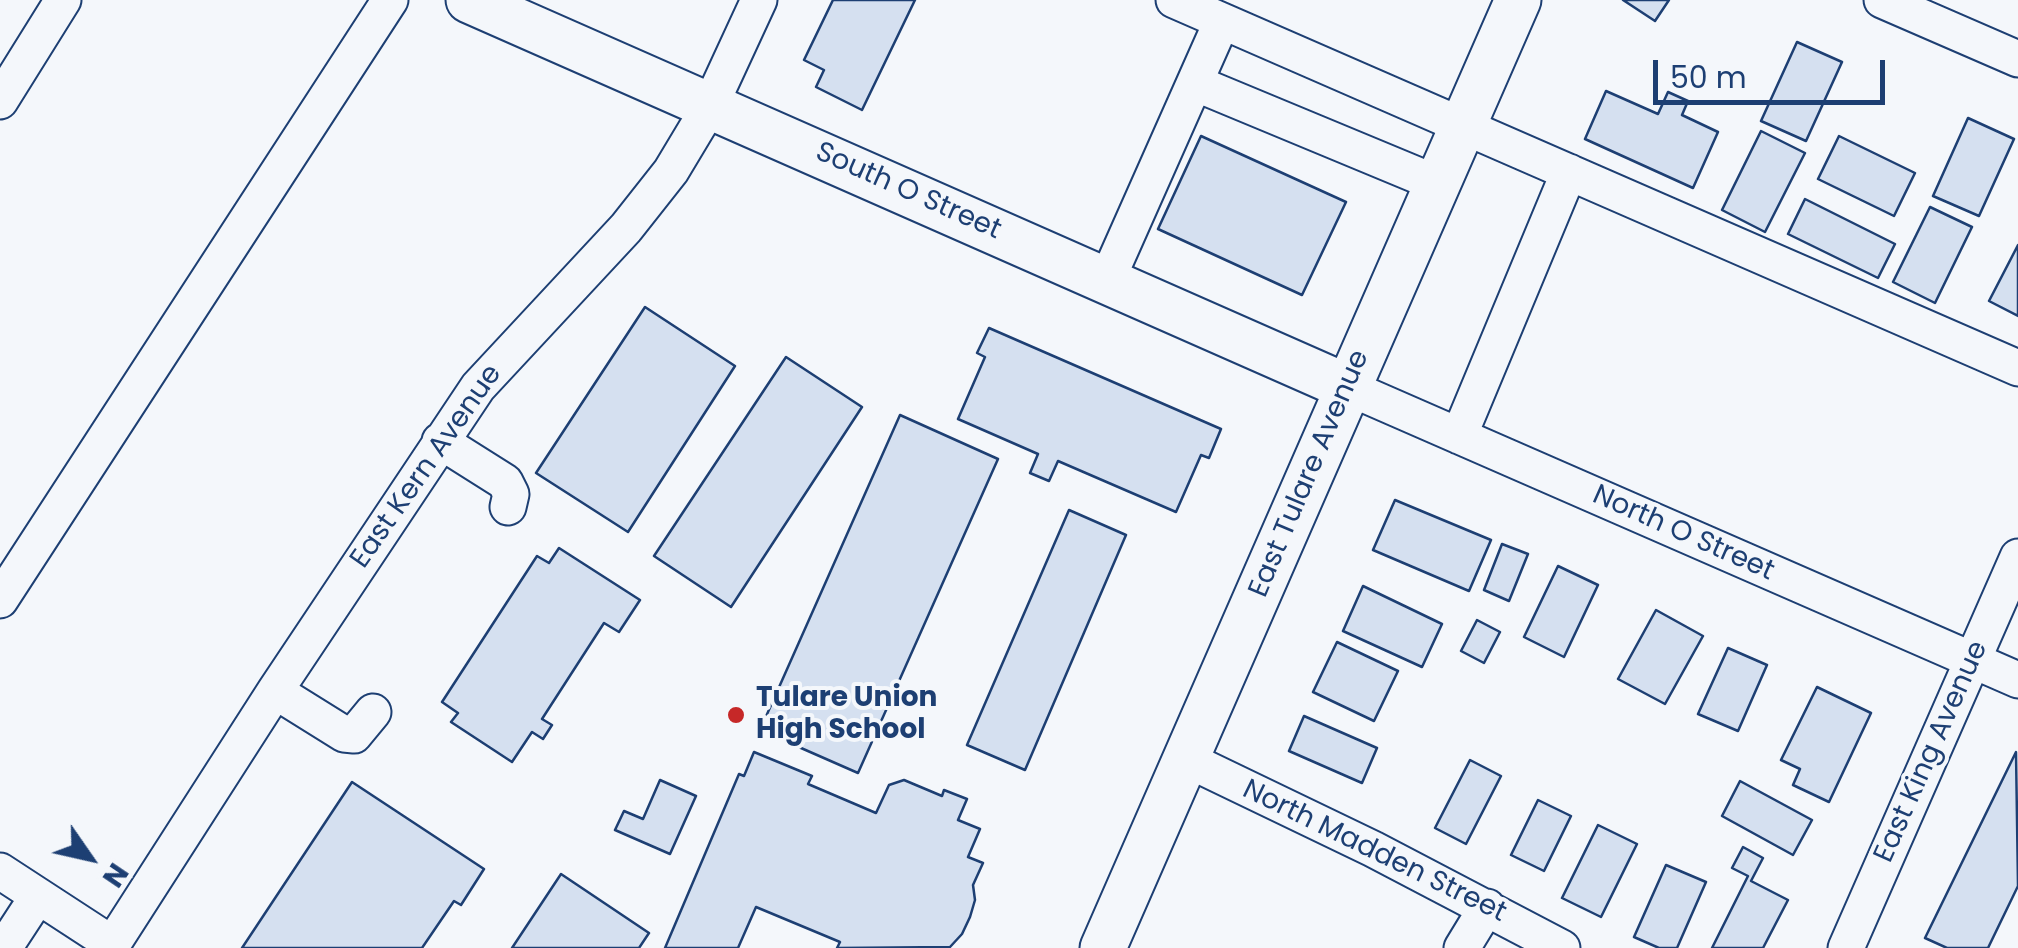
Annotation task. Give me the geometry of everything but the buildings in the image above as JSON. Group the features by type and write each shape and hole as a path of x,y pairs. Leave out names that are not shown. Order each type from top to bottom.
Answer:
{"main road":[{"name":"South O Street","path":"468,0 1347,387"},
{"name":"East Tulare Avenue","path":"1103,948 1518,0"}],"street":[{"path":"0,101 63,0"},
{"path":"0,600 390,0"},
{"name":"East Kern Avenue","path":"111,946 275,690 478,387 626,228 671,171 710,106 759,0"},
{"path":"1174,0 2018,368"},
{"path":"1896,3 2018,59"},
{"path":"1107,280 1222,21"},
{"path":"1195,83 1436,183"},
{"path":"1459,436 1568,172"},
{"name":"North O Street","path":"1347,387 2018,680"},
{"path":"440,441 505,482 511,494 508,508"},
{"name":"East King Avenue","path":"1846,948 2018,556"},
{"path":"275,690 344,734 354,735 373,712"},
{"name":"North Madden Street","path":"1186,759 1487,906 1562,948"},
{"path":"0,871 111,946"},
{"path":"4,948 38,896"},
{"path":"1462,948 1487,906"}],"place":[{"name":"Tulare Union High School","path":"736,715"}]}
